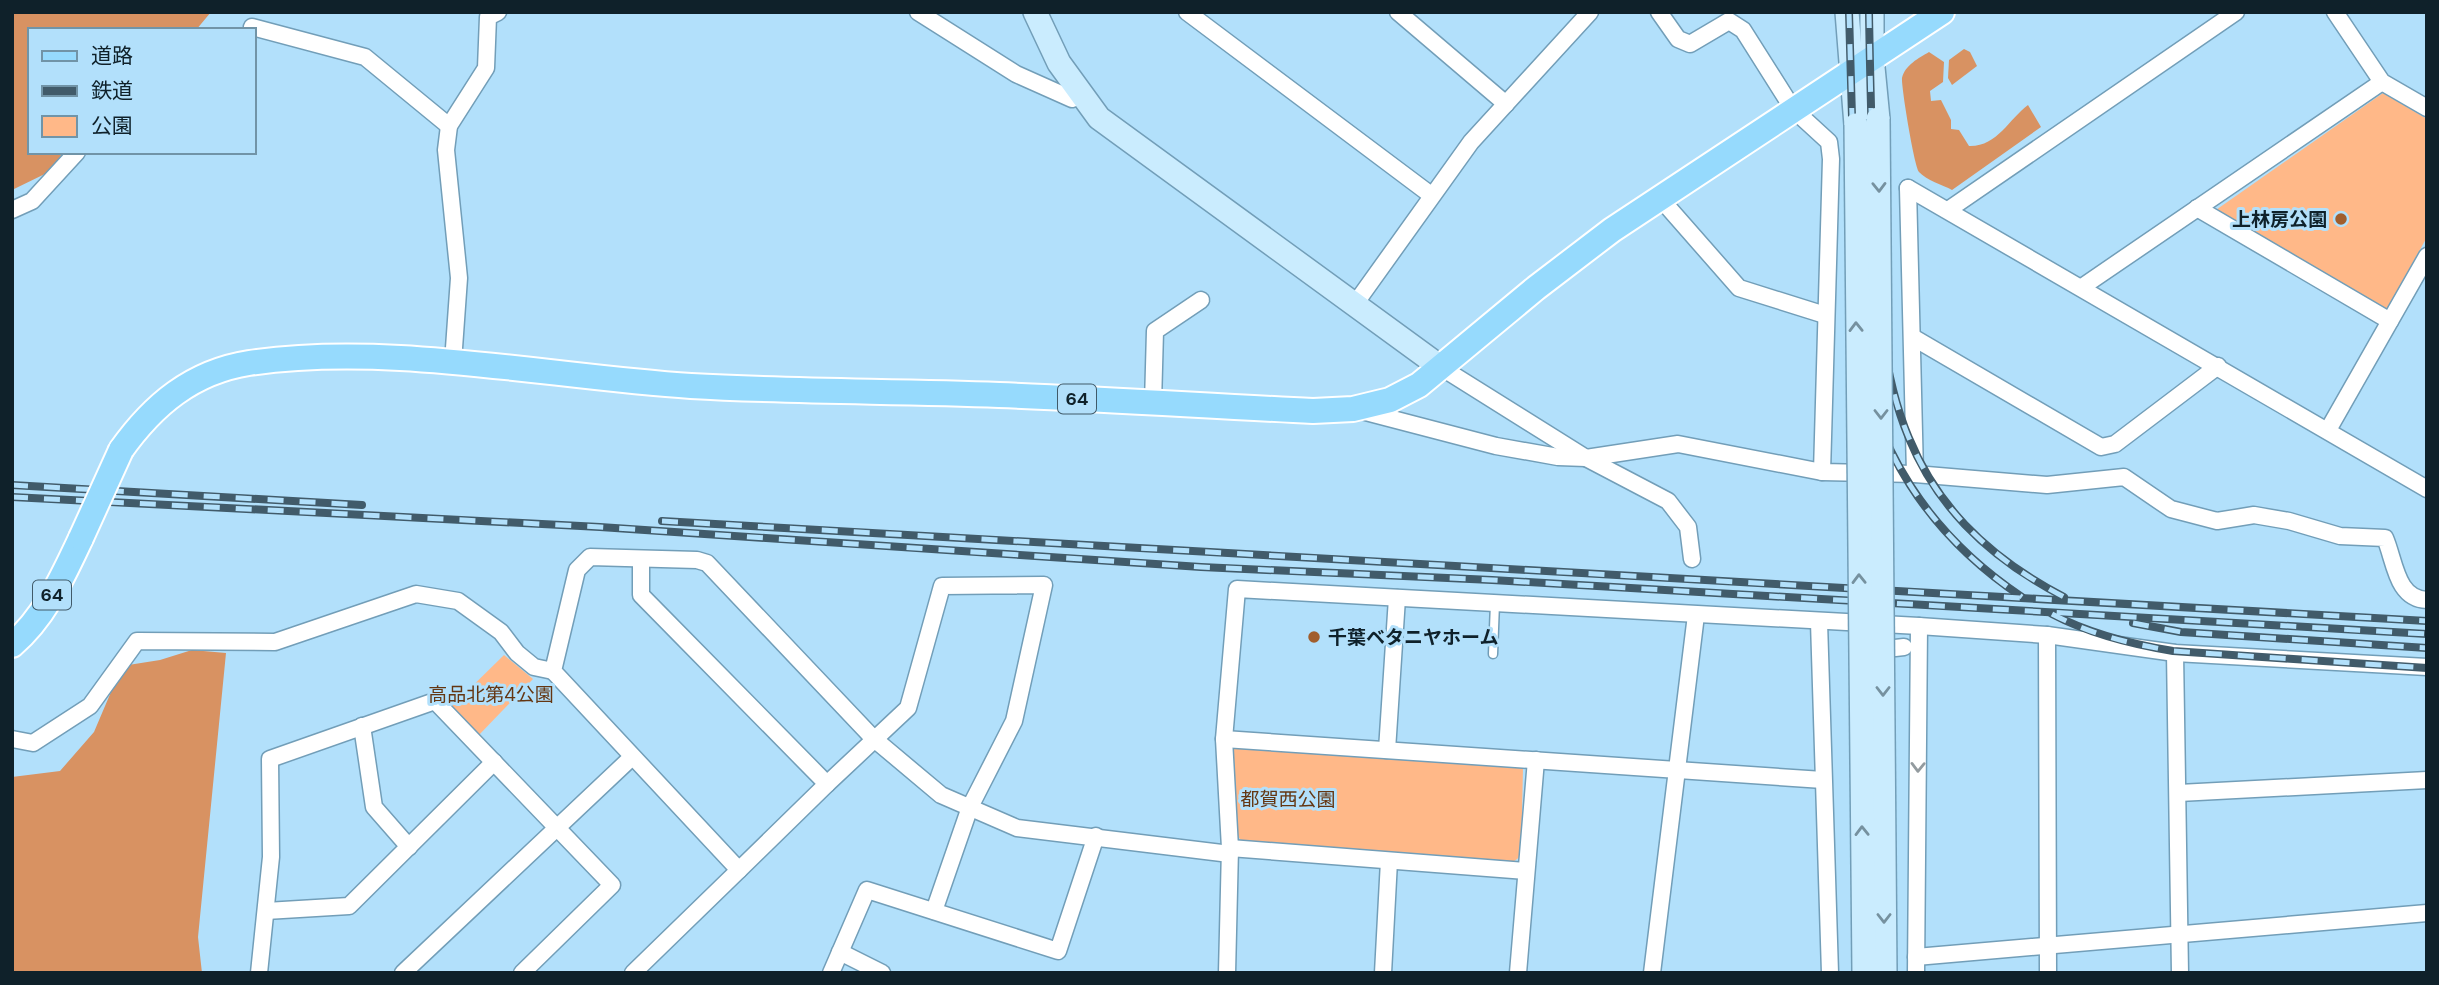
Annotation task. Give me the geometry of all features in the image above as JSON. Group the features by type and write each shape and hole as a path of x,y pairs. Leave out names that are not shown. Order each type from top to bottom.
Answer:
{"main road":[{"name":"64","path":"12,645 40,616 60,584 121,450 144,419 172,394 204,375 247,363 355,358 453,362 691,386 986,394 1313,411 1353,409 1399,395 1419,385 1536,288 1660,198 1942,12"}],"street":[{"path":"453,362 459,278 446,150 449,126 486,68 488,17 498,12"},
{"path":"918,12 1016,74 1072,99 1080,96"},
{"path":"1035,12 1040,29 1080,96 1099,118 1439,366 1586,458 1668,501 1688,527 1692,559"},
{"path":"1187,12 1431,195"},
{"path":"1398,12 1506,104"},
{"path":"1355,303 1471,142 1590,12"},
{"path":"1660,12 1678,39 1690,44 1728,21 1743,30 1794,109 1829,142 1831,159 1822,472"},
{"path":"1847,12 1878,119 1885,973"},
{"path":"1864,973 1856,125 1862,63 1872,12"},
{"path":"1948,209 2236,12"},
{"path":"2335,12 2382,82 2427,108"},
{"path":"250,23 365,57 449,126"},
{"path":"2081,287 2382,82"},
{"path":"12,210 32,201 75,154"},
{"path":"1915,474 1914,338 1908,188 2427,489"},
{"path":"1660,198 1739,288 1825,315"},
{"path":"2197,208 2390,321"},
{"path":"2328,430 2427,256"},
{"path":"1153,403 1155,331 1201,300"},
{"path":"1914,338 2101,447 2115,444 2218,366"},
{"path":"1353,409 1522,452 1586,458 1678,444 1822,472 1915,474 2047,485 2124,477 2171,509 2217,521 2254,516 2289,521 2340,536 2385,538 2402,588 2410,596 2427,600"},
{"path":"553,671 577,570 590,557 697,560 707,563 873,738 941,795 1017,828 1230,851 1526,871"},
{"path":"641,559 641,595 827,784"},
{"path":"633,973 873,738 908,708 942,586 1044,585 1014,721 970,807 933,911"},
{"path":"1227,973 1230,851 1224,739 1237,589 1819,622 1919,625 2047,635 2175,653 2427,667"},
{"path":"12,738 33,743 90,706 137,641 275,642 416,594 458,601 501,632 517,653 534,667 553,671 631,758 739,870"},
{"path":"1387,750 1397,598"},
{"path":"1651,973 1696,615"},
{"path":"1819,622 1830,973"},
{"path":"1919,625 1916,965 2049,945 2427,913"},
{"path":"2047,635 2048,973"},
{"path":"2175,653 2180,973"},
{"path":"259,973 271,857 270,759 435,701 612,885 522,973"},
{"path":"362,726 374,807 409,848"},
{"path":"1224,739 1823,780"},
{"path":"403,973 631,758"},
{"path":"1518,973 1536,760"},
{"path":"265,911 349,906 494,762"},
{"path":"2179,793 2427,780"},
{"path":"831,973 867,890 1058,951 1096,836"},
{"path":"1383,973 1389,861"},
{"path":"840,952 882,973"}],"lane":[{"path":"1493,654 1495,603"}],"green space":[{"name":"上林房公園","path":"2383,93 2427,119 2427,237 2385,313 2213,212"},
{"name":"高品北第4公園","path":"504,655 533,679 477,737 449,709"},
{"name":"都賀西公園","path":"1232,747 1523,768 1521,856 1513,862 1244,844 1236,834"}],"shaded area":[{"path":"12,12 211,12 198,28 28,28 28,154 62,154 51,171 12,190"},
{"path":"1964,49 1970,52 1977,66 1952,85 1948,78 1949,60"},
{"path":"1929,52 1944,62 1943,82 1930,91 1931,101 1941,100 1951,120 1951,129 1959,130 1969,146 1979,145 1995,137 2028,105 2041,127 1952,190 1919,172 1908,125 1902,78 1909,66"},
{"path":"192,650 226,653 198,937 202,973 12,973 12,777 60,771 94,732 122,666 160,660"}],"railway":[{"path":"1849,12 1859,323 1866,377 1876,415 1891,451 1910,485 1933,517 1989,573 2022,597"},
{"path":"1869,12 1873,189 1882,334 1893,388 1909,437 1932,483 1965,525 2008,563 2064,597"},
{"path":"12,485 362,505"},
{"path":"12,497 600,527 1201,567 1492,580 2427,634"},
{"path":"662,521 2427,621"},
{"path":"2052,614 2111,637 2173,651 2427,668"},
{"path":"2133,623 2181,632 2427,648"}],"place":[{"name":"上林房公園","path":"2341,219"},
{"name":"千葉ベタニヤホーム","path":"1314,637"}]}
